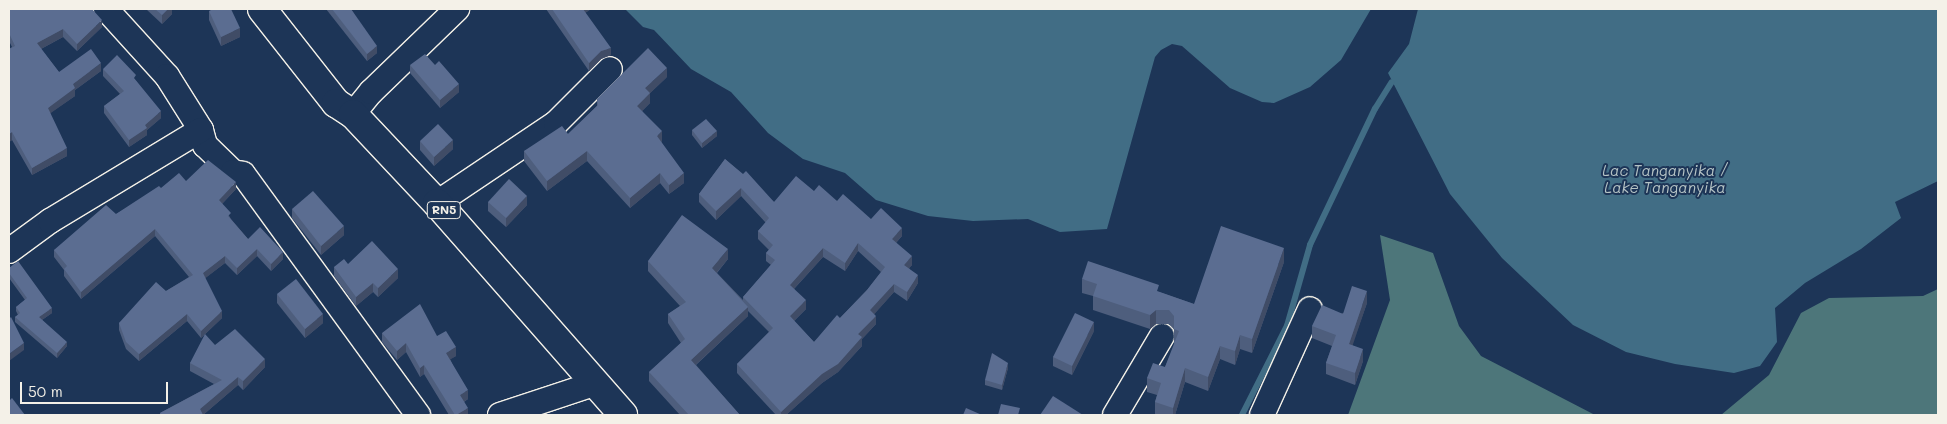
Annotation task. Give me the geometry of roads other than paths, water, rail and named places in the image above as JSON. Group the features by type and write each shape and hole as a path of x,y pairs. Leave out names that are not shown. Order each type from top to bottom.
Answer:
{"highway":[{"name":"RN5","path":"262,9 336,103 353,114 437,203 623,415"}],"street":[{"path":"106,9 167,76 201,130 205,144 213,153 224,160 233,172 243,174 418,415"},
{"path":"353,114 371,92 457,9"},
{"path":"437,203 556,123 610,69"},
{"path":"9,251 50,221 201,130"},
{"path":"1262,415 1310,309"},
{"path":"1115,415 1162,336"},
{"path":"500,415 594,384"}],"water":[{"path":"625,9 1371,9 1341,60 1310,87 1274,103 1262,102 1230,88 1182,46 1172,44 1161,50 1155,57 1107,229 1060,232 1028,219 973,221 928,216 876,200 845,173 803,159 768,133 731,92 691,69 654,30 643,27"},
{"name":"Lac Tanganyika / Lake Tanganyika","path":"1418,9 1938,9 1938,181 1895,202 1901,218 1861,249 1805,283 1775,308 1777,342 1760,366 1734,373 1675,364 1626,352 1573,325 1502,258 1450,194 1388,73 1409,44"}],"waterway":[{"path":"1242,415 1287,326 1310,245 1375,109 1391,83"}]}
